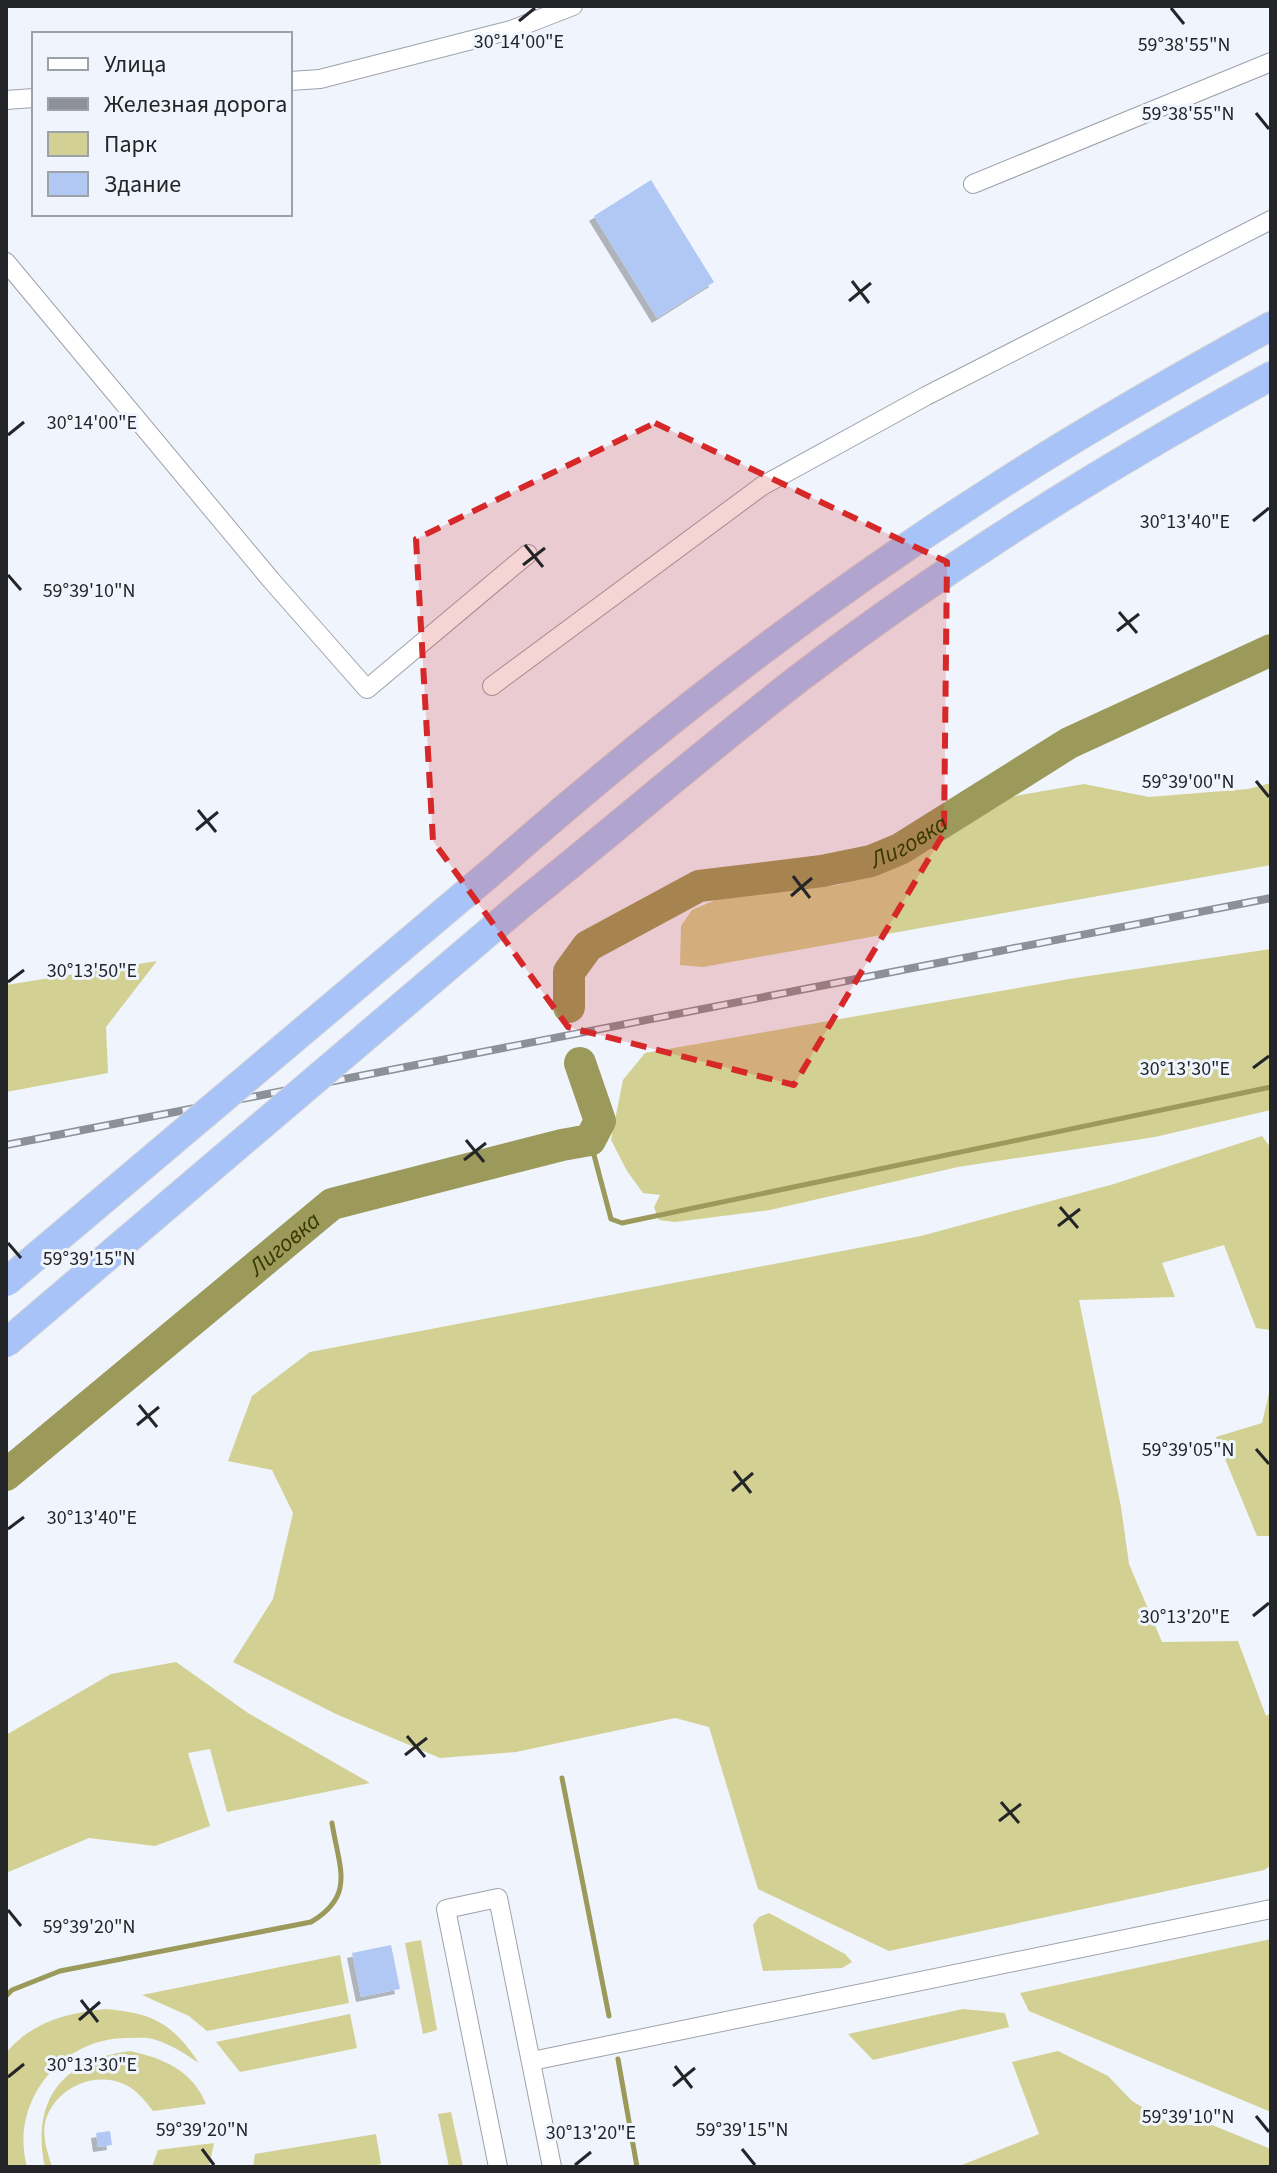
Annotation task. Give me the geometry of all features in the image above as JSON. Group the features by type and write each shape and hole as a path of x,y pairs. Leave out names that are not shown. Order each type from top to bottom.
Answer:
{"highway":[{"path":"6,1282 562,810 774,642 988,493 1108,418 1271,326"},
{"path":"6,1343 524,902 781,693 1013,528 1271,376"}],"street":[{"path":"292,81 320,79 511,30 573,6"},
{"path":"973,184 1271,62"},
{"path":"6,100 32,98"},
{"path":"492,686 762,486 926,396 1271,220"},
{"path":"6,262 271,580 367,689 528,554"},
{"path":"498,2167 446,1909 498,1898 552,2167"},
{"path":"532,2061 1271,1909"}],"highlighted area":[{"path":"655,423 947,562 944,833 794,1085 568,1027 433,841 416,539"}],"green space":[{"path":"1271,783 1271,865 703,967 680,965 681,926 692,910 720,898 838,885 888,867 998,799 1084,784 1149,797 1248,789"},
{"path":"1271,949 1271,1110 1155,1137 958,1167 770,1210 675,1222 659,1220 654,1207 660,1195 643,1193 611,1140 623,1080 645,1053 1075,978"},
{"path":"157,961 106,1027 108,1073 6,1092 6,985"},
{"path":"1262,1136 1271,1148 1271,1330 1256,1328 1224,1245 1162,1263 1175,1297 1079,1300 1121,1507 1129,1564 1162,1642 1238,1641 1266,1716 1271,1713 1271,1865 1264,1870 889,1951 758,1889 709,1727 675,1718 516,1752 440,1758 336,1714 233,1662 273,1599 293,1513 272,1470 228,1461 252,1396 310,1352 921,1236 1114,1184"},
{"path":"1271,1385 1271,1536 1257,1536 1216,1437 1262,1423"},
{"path":"176,1662 248,1713 370,1783 227,1812 210,1749 188,1753 210,1826 155,1846 89,1838 6,1873 6,1735 111,1674"},
{"path":"769,1913 845,1954 852,1962 842,1968 763,1971 753,1925 759,1917"},
{"path":"1271,1939 1271,2112 1029,2011 1020,1993"},
{"path":"421,1940 437,2030 423,2034 405,1943"},
{"path":"340,1955 349,2003 207,2031 189,2016 142,1995"},
{"path":"105,2009 160,2022 180,2038 199,2063 173,2047 150,2038 106,2040 84,2048 63,2060 34,2096 26,2119 24,2142 27,2167 6,2167 6,2053 27,2034 51,2021"},
{"path":"963,2009 1005,2013 1009,2027 873,2060 848,2034"},
{"path":"350,2014 357,2048 240,2072 216,2042"},
{"path":"130,2051 176,2068 193,2083 206,2104 153,2111 141,2096 126,2085 101,2079 76,2085 49,2111 44,2134 52,2167 45,2167 43,2121 57,2087 86,2063"},
{"path":"1058,2051 1108,2076 1132,2101 1173,2125 1212,2125 1271,2149 1271,2167 957,2167 1039,2134 1012,2062"},
{"path":"451,2112 463,2167 449,2167 438,2114"},
{"path":"376,2134 381,2164 366,2167 253,2167 255,2154"},
{"path":"214,2143 209,2167 152,2167 158,2150"}],"building":[{"path":"651,180 714,282 657,318 594,216"},
{"path":"391,1945 400,1989 361,1997 352,1953"},
{"path":"110,2131 112,2145 98,2147 96,2133"}],"waterway":[{"name":"Лиговка","path":"569,1007 569,972 588,946 699,886 822,871 871,861 900,849 1069,743 1271,650"},
{"name":"Лиговка","path":"6,1475 332,1204 590,1140 600,1121 580,1063"},
{"path":"590,1140 611,1219 622,1223 1271,1087"},
{"path":"562,1778 609,2016"},
{"path":"6,1996 12,1990 60,1971 311,1922 325,1912 339,1891 340,1867 332,1823"},
{"path":"618,2059 637,2167"}],"railway":[{"path":"6,1145 1271,898"}]}
